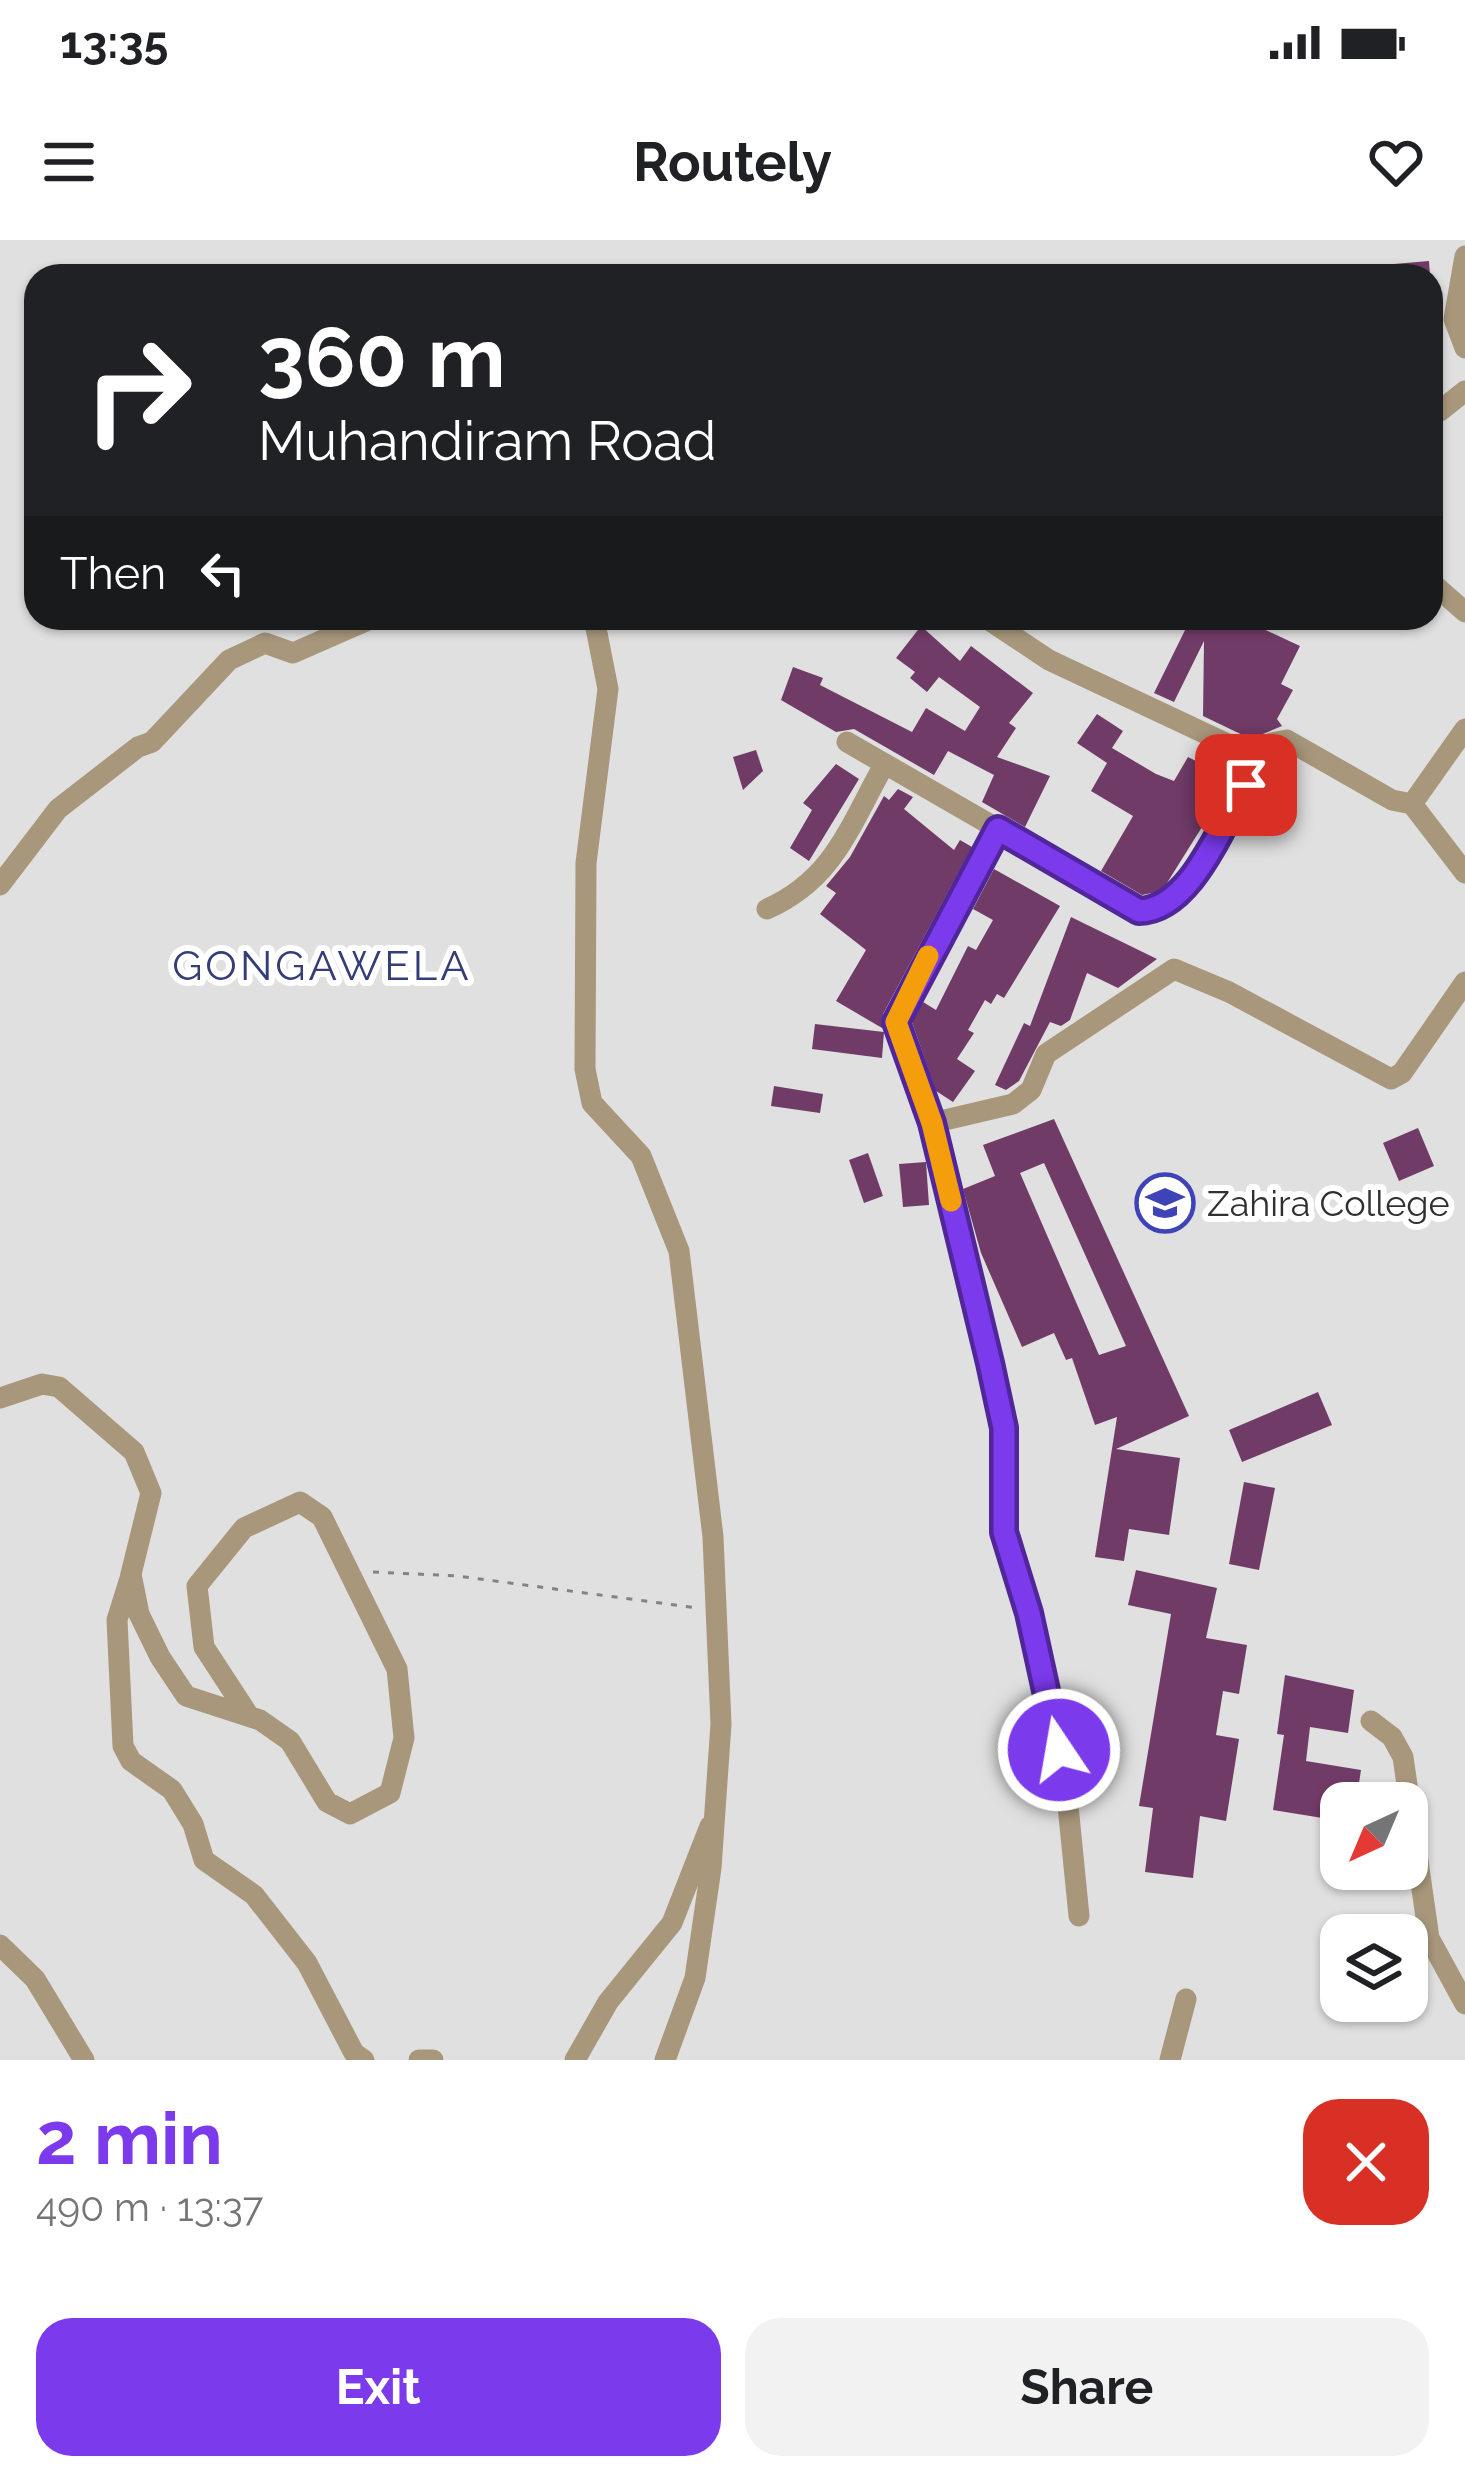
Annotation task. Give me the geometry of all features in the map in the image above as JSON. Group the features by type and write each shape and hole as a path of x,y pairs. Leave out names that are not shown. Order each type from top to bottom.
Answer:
{"street":[{"path":"1465,256 1454,319 1465,348"},
{"path":"0,885 58,809 137,747 152,742 229,661 265,643 292,652 345,630"},
{"path":"596,630 608,689 586,863 585,1069 592,1103 641,1156 679,1251 698,1378 716,1610 721,1724 715,1814 695,1978 665,2060"},
{"path":"1004,630 1049,660 1253,756"},
{"path":"1412,804 1465,729"},
{"path":"847,742 1139,911 1158,911 1171,904 1246,785 1253,756 1271,742 1287,740 1392,800 1412,804 1465,873"},
{"path":"766,909 805,892 828,865 884,765"},
{"path":"998,829 896,1022 932,1123 1004,1428 1004,1532 1036,1642 1066,1786 1079,1916"},
{"path":"932,1123 1013,1104 1031,1090 1046,1054 1174,969 1228,992 1391,1079 1402,1073 1465,982"},
{"path":"0,1398 42,1384 59,1387 134,1452 151,1492 117,1620 123,1746 131,1761 172,1790 193,1824 204,1860 254,1895 296,1949 330,2000 354,2054 364,2060"},
{"path":"131,1574 139,1614 187,1696 249,1716 290,1741 327,1802 350,1814 370,1808 390,1793 404,1738 397,1669 322,1517 300,1502 244,1528 197,1586 204,1647 249,1716"},
{"path":"1371,1721 1392,1738 1403,1757 1429,1938 1465,2004"},
{"path":"575,2060 608,2002 672,1923 715,1814"},
{"path":"0,1945 35,1979 84,2060"},
{"path":"1170,2060 1186,1999"},
{"path":"419,2060 433,2060"}],"path":[{"path":"365,1571 458,1576 716,1610"}],"building":[{"path":"918,630 925,630 960,661 971,646 1033,693 1009,723 1016,728 997,757 1050,776 1025,827 982,802 994,775 948,751 934,775 854,729 836,732 781,700 793,667 823,678 820,685 912,732 926,708 965,731 980,707 939,677 927,692 910,678 915,672 896,658"},
{"path":"1185,630 1266,630 1300,646 1281,684 1293,690 1277,719 1282,726 1251,739 1203,716 1204,641 1174,702 1154,693"},
{"path":"1097,714 1123,731 1112,748 1156,774 1174,781 1188,757 1232,779 1162,891 1142,895 1101,871 1133,816 1091,791 1107,763 1077,743"},
{"path":"756,750 763,771 743,790 733,757"},
{"path":"836,764 859,779 809,861 790,848 812,810 803,803"},
{"path":"898,789 913,797 904,809 954,850 960,840 972,847 883,1014 882,1028 836,1001 866,950 820,914 836,893 826,886 850,857 884,796 889,800"},
{"path":"994,869 1060,906 1004,998 997,994 991,1004 985,1000 968,1030 974,1033 957,1059 975,1071 953,1102 936,1091 912,1022 923,1002 936,1010 968,946 976,950 993,920 973,909"},
{"path":"1071,917 1157,959 1118,988 1087,973 1070,1020 1061,1026 1050,1022 1019,1081 1006,1090 995,1085 1024,1023 1030,1026"},
{"path":"815,1024 884,1032 882,1058 812,1049"},
{"path":"774,1086 823,1094 820,1113 771,1106"},
{"path":"1054,1119 1189,1416 1116,1449 1180,1458 1169,1535 1129,1529 1124,1561 1095,1557 1117,1417 1095,1425 1072,1358 1066,1360 1054,1333 1022,1347 981,1253 963,1189 995,1176 983,1145","holes":["1044,1163 1126,1346 1099,1355 1020,1173"]},
{"path":"1418,1128 1434,1166 1399,1181 1383,1143"},
{"path":"868,1153 883,1196 864,1203 849,1160"},
{"path":"926,1162 929,1205 903,1207 899,1164"},
{"path":"1318,1392 1332,1425 1242,1462 1229,1430"},
{"path":"1244,1482 1275,1488 1259,1570 1229,1564"},
{"path":"1136,1570 1217,1588 1206,1638 1247,1645 1239,1694 1223,1691 1216,1735 1239,1739 1226,1821 1200,1816 1193,1878 1145,1872 1153,1808 1139,1806 1171,1614 1128,1605"},
{"path":"1285,1675 1354,1690 1348,1733 1310,1727 1306,1761 1361,1770 1359,1782 1320,1782 1320,1818 1273,1810 1284,1735 1277,1734"}],"slow traffic":[{"path":"928,956 896,1022 932,1123 951,1201"}],"place":[{"name":"Zahira College","path":"1165,1203"}],"district":[{"name":"GONGAWELA","path":"322,965"}],"route":[{"path":"1059,1750 1022,1584 1004,1532 1004,1428 990,1363 932,1123 896,1022 998,829 1139,911 1158,911 1171,904 1193,873 1246,785"}]}
